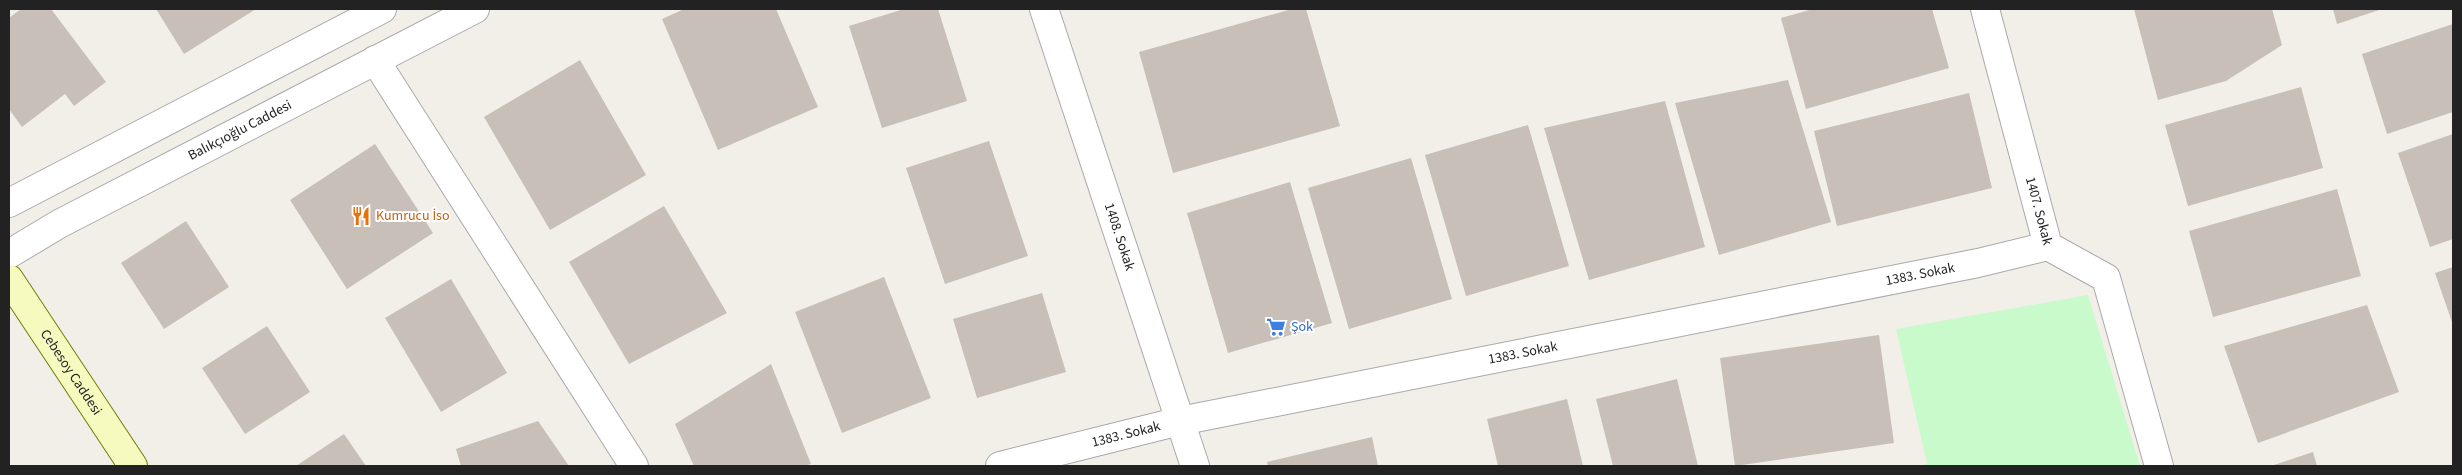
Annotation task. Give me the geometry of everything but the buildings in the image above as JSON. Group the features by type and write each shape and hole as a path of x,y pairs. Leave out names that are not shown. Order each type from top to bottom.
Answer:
{"main road":[{"name":"Cebesoy Caddesi","path":"9,279 133,466"}],"street":[{"path":"9,203 353,15 382,9"},
{"name":"Balıkçıoğlu Caddesi","path":"9,254 59,224 475,9"},
{"name":"1408. Sokak","path":"1044,9 1195,466"},
{"name":"1407. Sokak","path":"1985,9 2048,246 2106,278 2159,466"},
{"path":"375,60 634,466"},
{"name":"1383. Sokak","path":"1000,466 1180,421 1968,265 2048,246"}],"green space":[{"path":"2088,295 2140,466 1920,466 1927,464 1896,329"}],"place":[{"name":"Kumrucu İso","path":"361,216"},
{"name":"Şok","path":"1276,327"}]}
